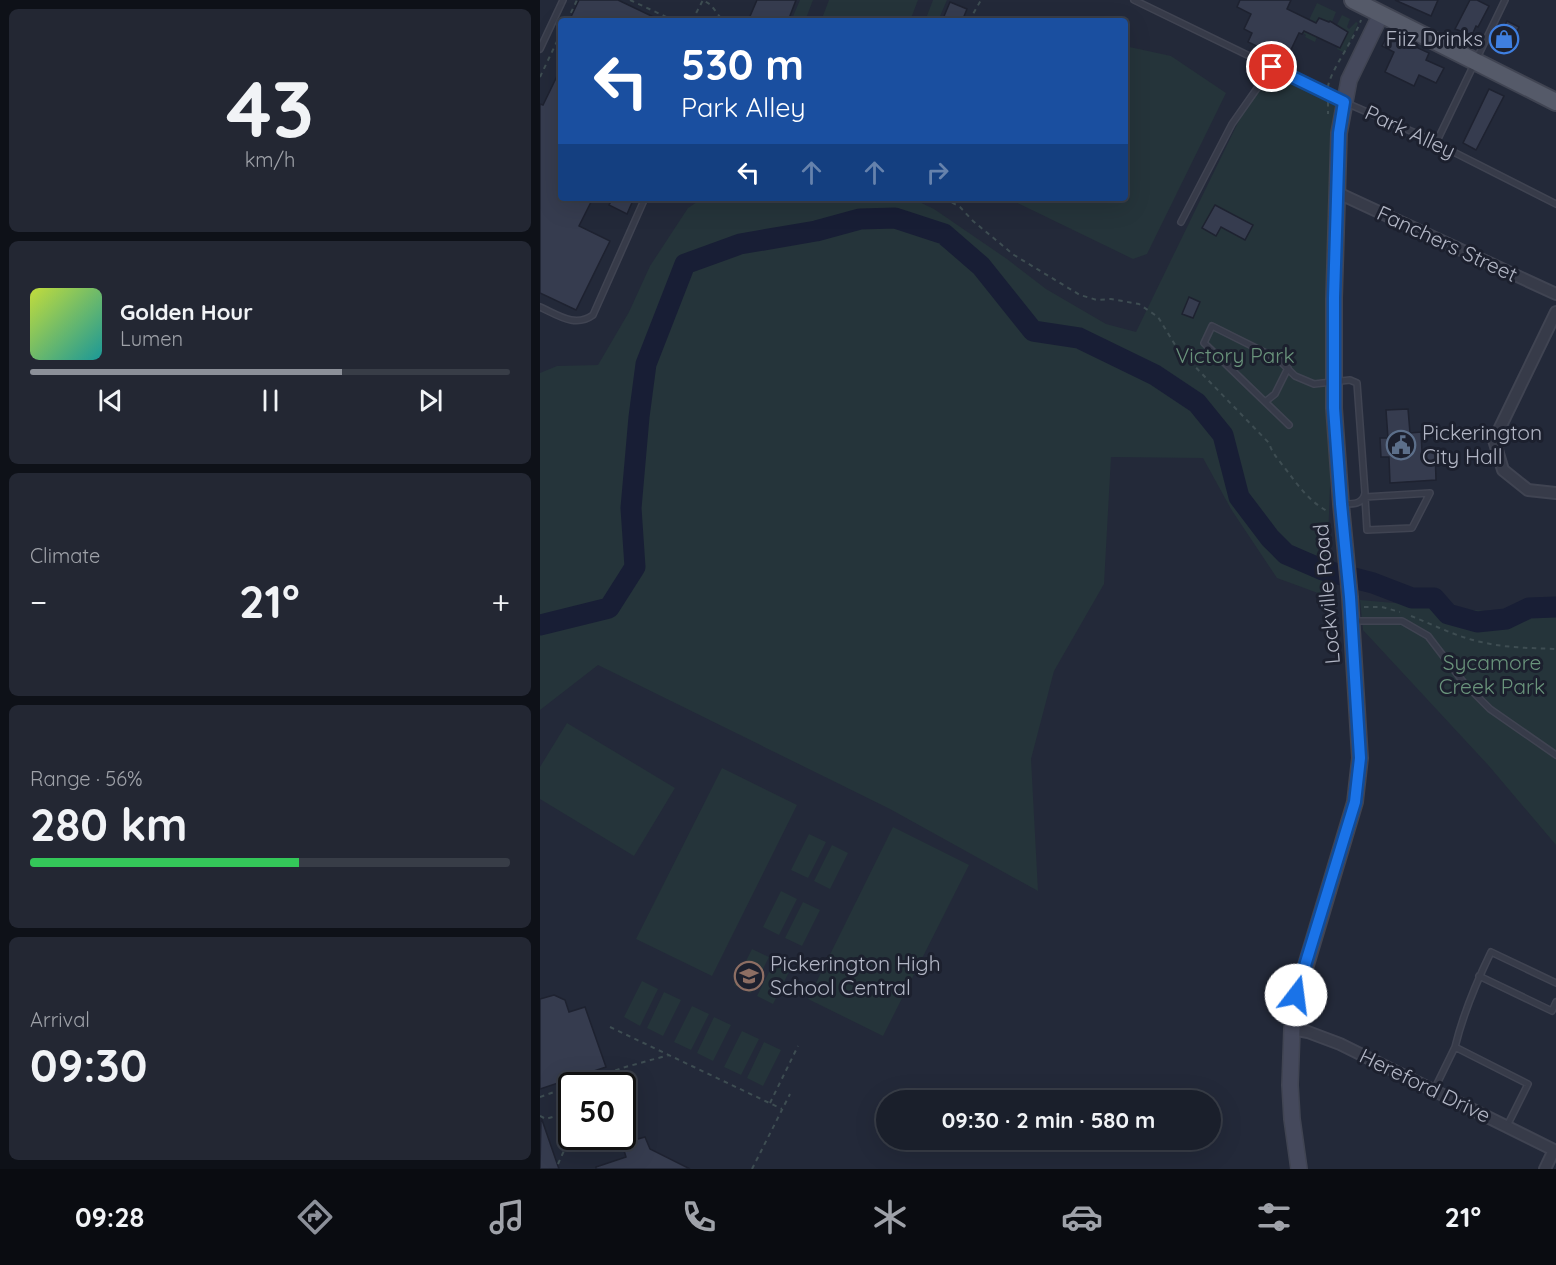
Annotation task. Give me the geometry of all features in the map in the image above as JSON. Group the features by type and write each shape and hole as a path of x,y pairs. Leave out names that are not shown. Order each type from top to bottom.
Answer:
{"main road":[{"path":"1356,7 1381,14 1556,102"},
{"name":"Lockville Road","path":"1299,1169 1290,1085 1296,995 1357,792 1360,741 1352,621 1355,602 1342,512 1336,441 1334,298 1339,133 1349,80 1381,14"}],"street":[{"name":"Fanchers Street","path":"1338,193 1556,294"},
{"path":"1556,312 1494,440 1503,470 1528,490 1556,493"},
{"name":"Hereford Drive","path":"1292,1029 1308,1032 1340,1044 1555,1150"},
{"path":"1545,1169 1555,1150"}],"lane":[{"path":"540,49 563,0"},
{"name":"Park Alley","path":"1134,0 1344,102 1436,143 1556,204"},
{"path":"1436,143 1505,0"},
{"path":"1181,222 1232,124 1272,67"},
{"path":"540,307 577,322 586,321 593,315 644,201"},
{"path":"1289,424 1204,343 1212,326 1278,359 1295,376 1314,384 1354,381 1359,387 1365,497 1367,530 1412,528 1430,493 1365,497 1342,512"},
{"path":"1265,402 1275,394 1288,368"},
{"path":"1352,621 1401,621 1428,636 1464,683 1490,709 1556,755"},
{"path":"1434,1090 1455,1047 1460,1026 1491,952 1556,983"},
{"path":"1479,976 1552,1011 1556,1002"},
{"path":"1455,1047 1528,1084 1507,1126"}],"path":[{"path":"568,18 577,0"},
{"path":"630,0 669,18"},
{"path":"694,18 703,0 711,5 721,18"},
{"path":"971,18 981,0"},
{"path":"1328,114 1329,81 1362,21 1356,7"},
{"path":"540,77 558,39"},
{"path":"949,201 960,207 973,221 1014,255 1080,295 1097,300 1138,304 1158,317 1177,348 1269,443 1273,455 1293,481 1318,506 1342,512"},
{"path":"1355,602 1403,613 1481,642 1503,646 1556,649"},
{"path":"610,1028 782,1109"},
{"path":"770,1103 798,1046"},
{"path":"612,1072 669,1055"},
{"path":"540,1097 558,1091"},
{"path":"752,1169 790,1094"},
{"path":"540,1116 546,1119 558,1116"},
{"path":"558,1164 564,1150"}],"green space":[{"path":"800,0 813,0 806,18 792,18"},
{"path":"829,0 918,0 911,18 822,18"},
{"path":"933,0 947,0 939,18 926,18"},
{"path":"1317,3 1336,12 1332,22 1319,18 1311,34 1317,37 1315,42 1305,37 1303,33"},
{"path":"1342,15 1350,19 1347,27 1349,29 1356,22 1358,23 1345,53 1337,49 1340,48 1348,32 1337,25"},
{"path":"1128,47 1171,56 1226,93 1147,254 1133,259 1013,201 1128,201"},
{"name":"Victory Park","path":"1266,65 1344,102 1326,596 1277,578 1231,509 1203,458 1111,457 1104,584 1054,671 1031,759 1038,891 890,809 598,665 540,710 540,373 557,366 598,365 629,312 650,266 688,208 698,201 917,201 934,209 1046,289 1106,324 1136,332"},
{"name":"Sycamore Creek Park","path":"1360,600 1556,617 1556,845 1489,766 1363,630"},
{"path":"567,723 675,788 634,856 540,799 540,767"},
{"path":"722,768 797,805 712,976 636,939"},
{"path":"893,827 969,865 883,1036 808,999"},
{"path":"809,834 826,842 808,878 791,870"},
{"path":"832,845 848,853 830,889 814,881"},
{"path":"781,891 797,899 779,935 763,927"},
{"path":"803,902 820,910 802,946 785,938"},
{"path":"752,949 769,957 751,993 734,985"},
{"path":"775,960 791,968 773,1004 757,996"},
{"path":"642,981 658,989 640,1026 624,1017"},
{"path":"664,992 681,1000 663,1036 647,1028"},
{"path":"692,1006 709,1014 691,1050 674,1042"},
{"path":"714,1017 731,1025 713,1061 697,1053"},
{"path":"742,1031 759,1039 741,1075 724,1067"},
{"path":"764,1042 781,1050 763,1086 747,1078"}],"building":[{"path":"579,0 618,0 656,18 570,18"},
{"path":"757,0 796,0 789,18 749,18"},
{"path":"1240,0 1291,0 1287,9 1316,23 1319,18 1330,21 1348,32 1340,48 1304,31 1302,34 1299,33 1286,60 1248,42 1252,33 1244,29 1251,14 1237,7"},
{"path":"1395,0 1438,0 1431,16"},
{"path":"1470,0 1477,0 1489,6 1472,35 1455,29"},
{"path":"950,2 967,9 963,18 943,18"},
{"path":"1507,21 1519,27 1508,50 1496,44"},
{"path":"1388,34 1429,53 1426,60 1444,68 1436,83 1419,75 1414,86 1385,72 1394,52 1382,46"},
{"path":"558,74 558,201 592,201 579,226 610,241 576,310 540,293 540,104 543,105"},
{"path":"1489,89 1504,96 1476,150 1463,143"},
{"path":"611,201 633,201 627,214 609,205"},
{"path":"1215,205 1253,225 1245,240 1221,227 1216,236 1202,228"},
{"path":"1189,297 1200,302 1193,318 1182,314"},
{"name":"Pickerington City Hall","path":"1408,409 1410,433 1421,432 1422,452 1435,451 1436,480 1390,483 1389,457 1381,457 1380,438 1388,438 1386,410"},
{"path":"554,995 565,1000 569,1012 585,1007 606,1067 591,1072 558,1072 558,1083 540,1089 540,999"},
{"path":"541,1117 559,1169 540,1169"},
{"path":"645,1137 650,1149 690,1169 596,1169 596,1167 626,1157 624,1150 636,1150 636,1140"}],"waterway":[{"path":"540,625 609,608 635,567 631,508 646,364 685,264 740,244 816,231 860,219 895,218 944,234 981,266 1033,331 1079,338 1155,375 1197,403 1223,435 1239,497 1270,538 1286,554 1323,570 1373,583 1412,598 1434,598 1448,614 1477,622 1506,619 1529,608 1556,607"}],"place":[{"name":"Fiiz Drinks","path":"1504,39"},
{"name":"Pickerington City Hall","path":"1401,445"},
{"name":"Pickerington High School Central","path":"749,976"}],"route":[{"path":"1272,67 1344,102 1339,133 1334,298 1334,408 1350,597 1360,758 1355,802 1296,995"}]}
